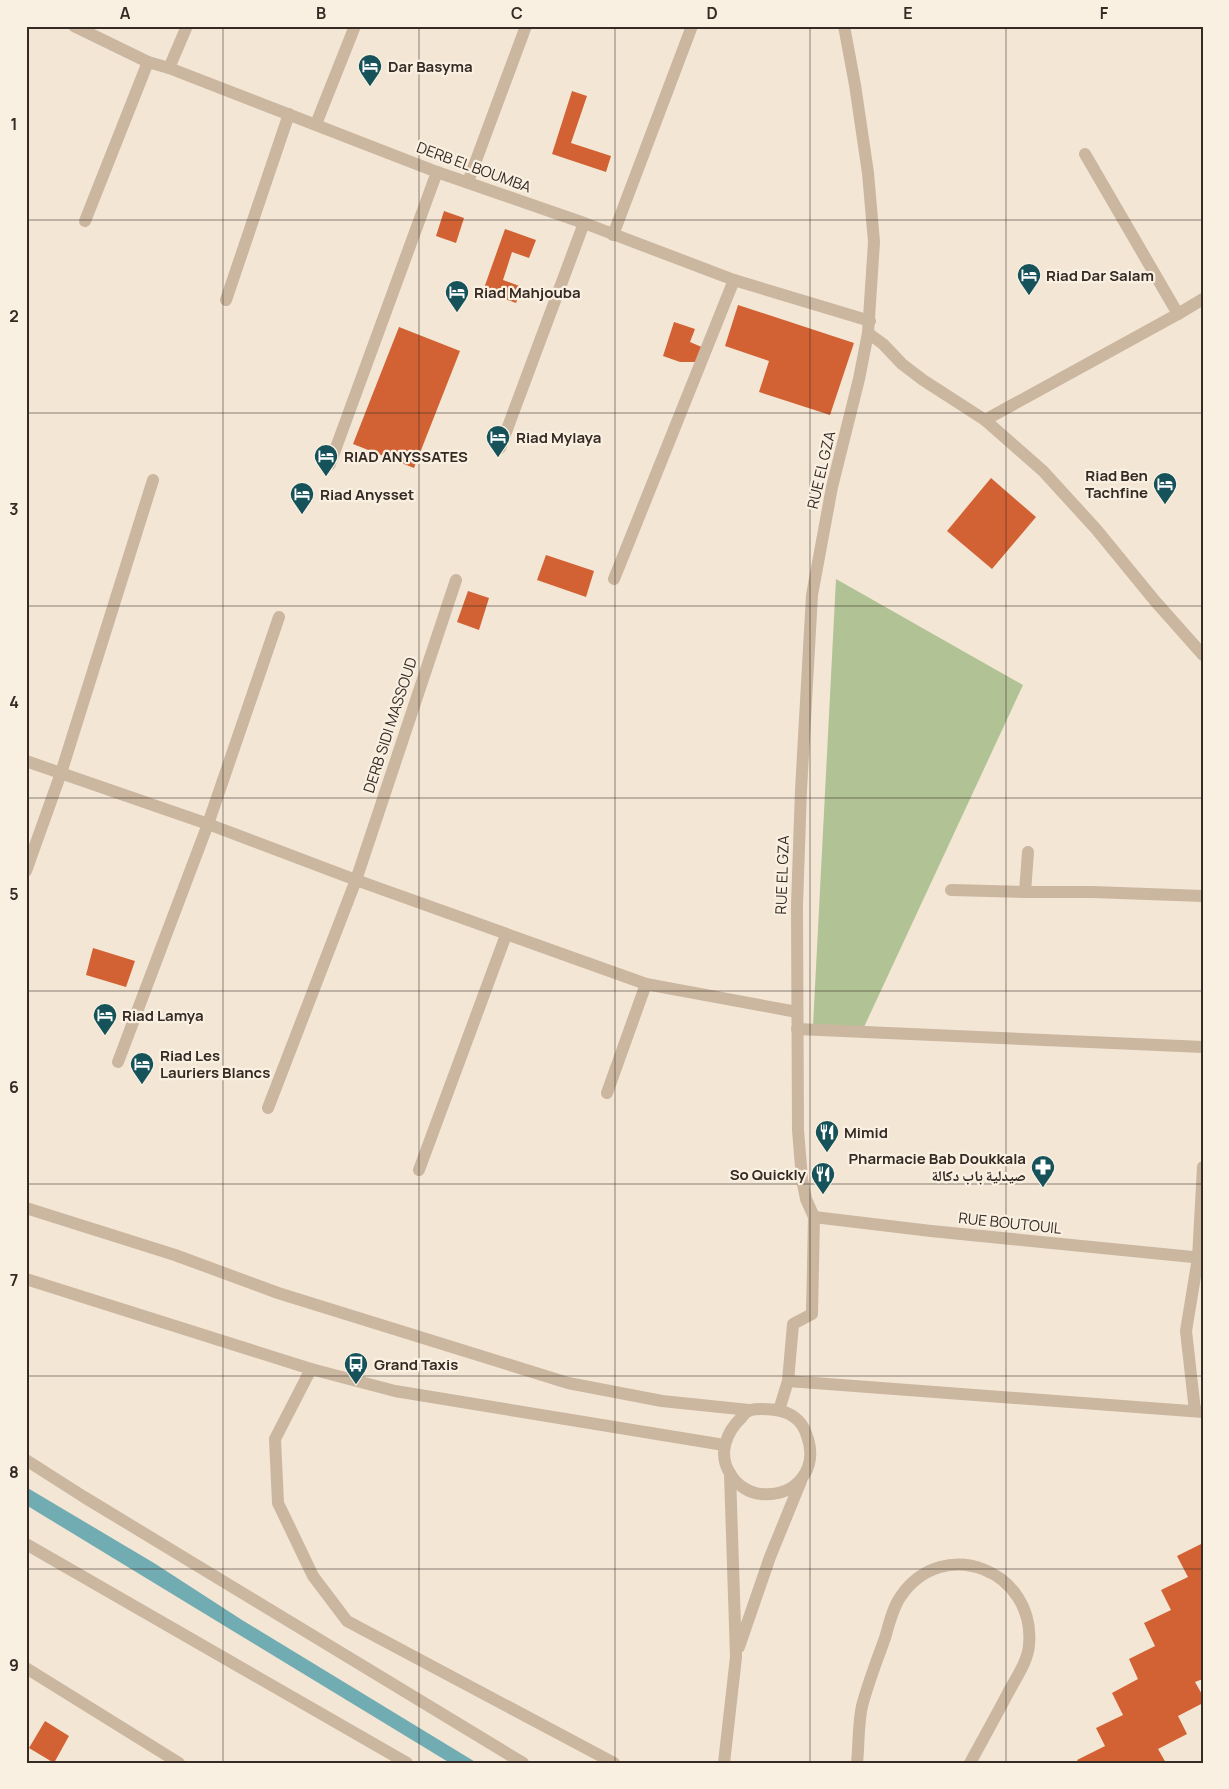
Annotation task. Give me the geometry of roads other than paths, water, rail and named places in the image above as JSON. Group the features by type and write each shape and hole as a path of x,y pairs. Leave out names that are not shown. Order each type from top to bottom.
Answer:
{"street":[{"name":"DERB EL BOUMBA","path":"74,26 148,62 170,68 437,172 584,223 734,280 869,327"},
{"path":"170,68 187,26"},
{"path":"316,124 355,26"},
{"path":"468,182 526,26"},
{"path":"613,235 692,26"},
{"name":"RUE EL GZA","path":"779,1410 788,1381 793,1324 812,1314 814,1217 806,1199 802,1179 798,1130 797,905 800,790 812,595 832,487 859,379 869,327 874,242 868,173 844,26"},
{"path":"85,220 148,62"},
{"path":"226,300 289,114"},
{"path":"1085,154 1178,314"},
{"path":"330,464 437,172"},
{"path":"500,448 584,223"},
{"path":"614,580 734,280"},
{"path":"985,420 1203,299"},
{"path":"869,327 902,364 923,380 985,420 1043,471 1096,529 1203,655"},
{"path":"26,871 61,773 154,480"},
{"name":"DERB SIDI MASSOUD","path":"268,1108 356,880 456,580"},
{"path":"118,1062 208,824 280,617"},
{"path":"26,761 208,824 506,935 646,984 797,1012"},
{"path":"1025,892 1028,852"},
{"path":"951,890 1203,896"},
{"path":"419,1170 506,935"},
{"path":"607,1093 646,984"},
{"path":"797,1029 1203,1047"},
{"path":"788,1381 1199,1411 1186,1331 1200,1258 1203,1167"},
{"path":"26,1208 175,1255 278,1293 568,1383 662,1401 749,1410 779,1410 794,1417 805,1430 811,1446 810,1463 770,1557 736,1657"},
{"name":"RUE BOUTOUIL","path":"814,1217 931,1231 1200,1258"},
{"path":"26,1280 311,1369 395,1391 724,1445"},
{"path":"311,1369 275,1439 278,1503 313,1576 347,1621 614,1763"},
{"path":"724,1763 736,1657 730,1474 724,1457 724,1445 733,1425 749,1410"},
{"path":"26,1460 523,1763"},
{"path":"730,1474 741,1486 757,1494 774,1495 789,1490 802,1479"},
{"path":"26,1544 407,1763"},
{"path":"857,1763 862,1708 891,1617 900,1596 914,1581 931,1570 950,1565 971,1565 990,1571 1009,1584 1022,1602 1029,1623 1029,1646 1022,1667 970,1763"},
{"path":"26,1668 179,1763"}],"water":[{"path":"26,1487 154,1563 242,1620 477,1763 450,1763 26,1505"}],"place":[{"name":"Dar Basyma","path":"370,87"},
{"name":"Riad Dar Salam","path":"1029,296"},
{"name":"Riad Mahjouba","path":"457,313"},
{"name":"Riad Mylaya","path":"498,458"},
{"name":"RIAD ANYSSATES","path":"326,477"},
{"name":"Riad Ben Tachfine","path":"1165,505"},
{"name":"Riad Anysset","path":"302,515"},
{"name":"Riad Lamya","path":"105,1036"},
{"name":"Riad Les Lauriers Blancs","path":"142,1085"},
{"name":"Mimid","path":"827,1153"},
{"name":"Pharmacie Bab Doukkala صيدلية باب دكالة","path":"1043,1188"},
{"name":"So Quickly","path":"823,1195"},
{"name":"Grand Taxis","path":"356,1385"}]}
